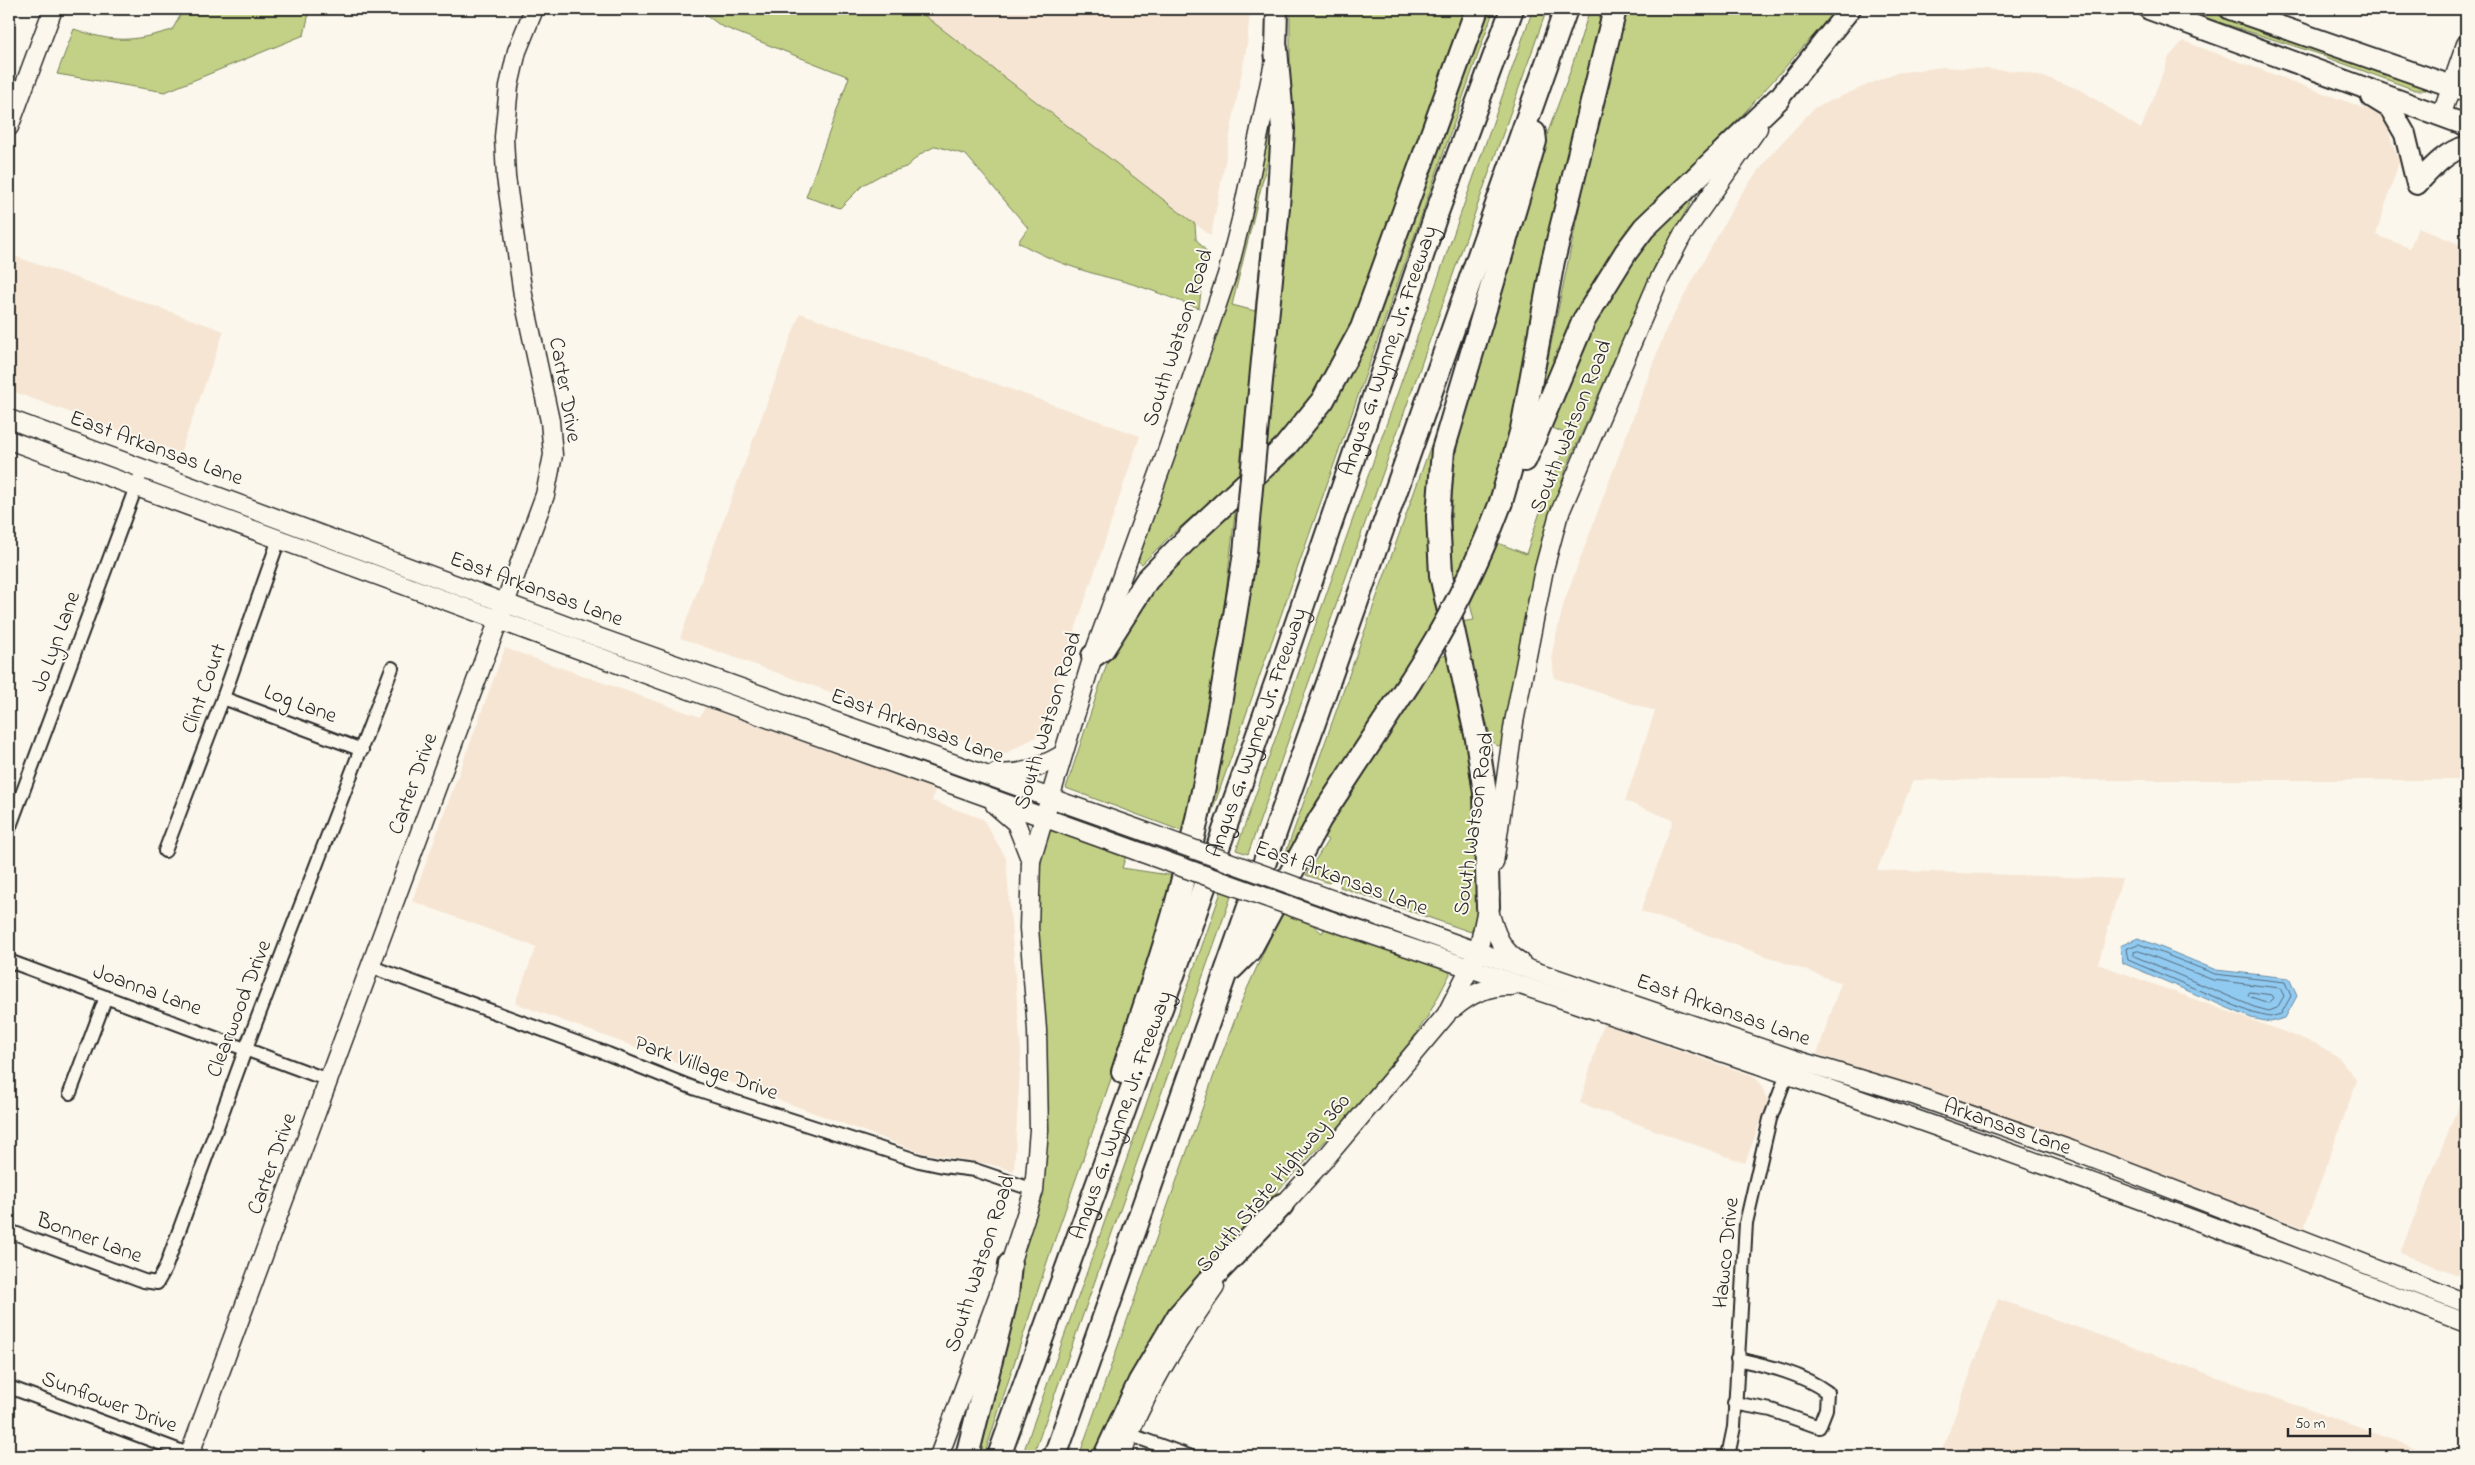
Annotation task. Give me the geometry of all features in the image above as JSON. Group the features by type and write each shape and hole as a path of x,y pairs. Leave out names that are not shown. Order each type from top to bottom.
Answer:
{"highway":[{"path":"1093,656 1103,650 1147,580 1190,536 1284,447 1323,400 1362,328 1477,9"},
{"name":"Angus G. Wynne, Jr. Freeway","path":"999,1456 1116,1134 1282,666 1436,215 1512,9"},
{"path":"1055,1456 1566,9"},
{"path":"1224,976 1249,951 1320,819 1441,634 1469,581 1501,502 1522,429 1553,261 1615,9"},
{"path":"1116,1134 1115,1095 1173,914 1196,823 1225,677 1245,553 1278,207 1283,129 1276,49"},
{"path":"1501,502 1521,470 1584,320 1626,252 1644,228 1778,99"},
{"path":"1488,906 1485,793 1477,739 1441,575 1438,516 1443,450 1535,141 1530,110"},
{"path":"1106,1456 1140,1381 1179,1315 1282,1205"},
{"path":"967,1456 1007,1296 1010,1264"}],"main road":[{"path":"9,127 53,9"},
{"name":"Carter Drive","path":"191,1456 369,966 544,495 553,455 550,421 523,294 506,177 504,137 509,86 517,50 534,9"},
{"name":"South Watson Road","path":"939,1456 1010,1264 1034,1190 1039,1130 1037,1030 1029,928 1030,861 1093,656 1165,457 1227,275 1242,220 1276,49 1278,9"},
{"name":"South Watson Road","path":"1478,952 1488,906 1514,722 1544,569 1558,517 1657,284 1678,245 1778,99 1850,9"},
{"path":"2149,9 2466,125"},
{"path":"2230,9 2459,88"},
{"path":"2441,116 2459,88 2466,44"},
{"path":"2338,77 2390,108 2405,134 2417,184 2437,163 2460,148 2466,147"},
{"name":"East Arkansas Lane","path":"9,419 505,603 1478,952 1542,972 1790,1067 1916,1096 2071,1150"},
{"name":"East Arkansas Lane","path":"9,440 499,620 1329,920 1471,970 1528,986"},
{"path":"975,771 1017,774 1035,769 1062,756"},
{"path":"978,793 1002,809 1016,823 1030,861"},
{"path":"1488,906 1497,935 1507,953 1516,960 1542,972"},
{"name":"South State Highway 360","path":"1121,1456 1128,1434 1179,1338 1240,1254 1324,1160 1446,1015 1471,970 1478,952"},
{"path":"1446,1015 1468,996 1480,991 1504,986 1528,986"},
{"name":"Arkansas Lane","path":"1528,986 1790,1067 2204,1222 2466,1323"},
{"name":"Arkansas Lane","path":"2071,1150 2466,1303"}],"street":[{"name":"Jo Lyn Lane","path":"9,829 143,468"},
{"name":"Clint Court","path":"165,851 223,698 279,539"},
{"name":"Clearwood Drive","path":"157,1283 164,1269 246,1048 392,668"},
{"name":"Log Lane","path":"223,698 362,750"},
{"name":"Joanna Lane","path":"9,960 328,1080"},
{"name":"Park Village Drive","path":"369,966 758,1110 919,1161 975,1170 1034,1190"},
{"path":"70,1093 106,997"},
{"name":"Hawco Drive","path":"1728,1456 1734,1427 1746,1223 1770,1119 1790,1067"},
{"name":"Bonner Lane","path":"9,1231 144,1281 157,1283"},
{"path":"1734,1403 1771,1410 1819,1427 1826,1410 1826,1392 1813,1382 1766,1366 1737,1359"},
{"name":"Sunflower Drive","path":"9,1387 191,1456"},
{"path":"1128,1434 1189,1456"}],"shaded area":[{"path":"916,9 1250,9 1247,45 1211,236"},
{"path":"2183,41 2383,115 2399,162 2376,235 2410,248 2418,227 2466,247 2466,780 1913,780 1877,870 2122,879 2098,964 2317,1044 2340,1059 2357,1080 2304,1228 2061,1138 1817,1054 1841,983 1641,911 1673,820 1625,801 1655,711 1554,678 1552,653 1564,602 1666,329 1740,195 1773,152 1814,108 1895,73 1943,67 2019,71 2051,79 2081,90 2141,129 2169,57"},
{"path":"9,254 224,331 180,453 9,390"},
{"path":"800,313 1140,436 1040,735 1004,754 680,638"},
{"path":"505,648 700,717 705,707 935,789 932,801 983,819 1006,858 1021,1052 1014,1171 989,1164 923,1153 515,1003 536,947 412,901"},
{"path":"1603,1024 1753,1076 1760,1083 1768,1101 1745,1163 1580,1103"},
{"path":"2466,1087 2466,1278 2400,1253"},
{"path":"1998,1299 2439,1456 1940,1456"}],"green space":[{"path":"184,9 310,9 304,35 165,92 57,74 74,29 112,39 145,37 172,30"},
{"path":"698,9 916,9 1195,224 1196,239 1206,251 1199,308 1141,287 1069,266 1044,256 1018,242 1028,228 966,155 936,146 922,153 906,167 881,175 863,185 840,208 806,197 849,77 721,26"},
{"path":"1290,9 1468,9 1377,266 1329,374 1261,459 1290,117"},
{"path":"1483,9 1494,9 1209,820 1204,819 1259,479 1312,424"},
{"path":"1533,9 1547,9 1248,854 1236,850"},
{"path":"1590,9 1604,9 1518,416 1482,531 1455,586 1452,499 1462,413 1542,148 1570,72"},
{"path":"1624,9 1837,9 1746,111 1653,205 1540,397 1596,127"},
{"path":"2178,9 2218,9 2412,80 2426,90 2415,90 2323,56 2324,53 2322,55"},
{"path":"1278,92 1249,399 1247,399 1239,476 1171,535 1142,564 1138,561 1226,304 1246,234 1274,93","holes":["1270,162 1255,311 1232,305 1267,163"]},
{"path":"1698,190 1655,265 1566,469 1538,555 1522,627 1503,745 1498,746 1492,742 1460,622 1474,620 1470,604 1498,543 1526,554 1569,435 1548,426 1588,335 1596,323 1594,321 1641,246"},
{"path":"1442,414 1441,615 1293,855 1286,852"},
{"path":"1236,504 1222,628 1187,833 1066,788 1117,633 1136,603"},
{"path":"1450,654 1470,723 1481,899 1475,925 1471,932 1340,887 1343,875 1334,876 1329,883 1306,875 1328,840 1322,836 1440,657"},
{"path":"1048,826 1127,853 1122,868 1175,876 1140,996 1050,1253 984,1456 973,1456 1042,1173 1035,924 1038,872"},
{"path":"1222,889 1233,891 1033,1456 1022,1456"},
{"path":"1283,909 1314,921 1315,927 1322,933 1327,923 1449,968 1450,974 1428,1016 1413,1038 1339,1126 1272,1197 1208,1272 1099,1456 1079,1456 1213,1078 1243,998"}],"water":[{"path":"2138,938 2216,970 2289,978 2297,996 2285,1018 2270,1022 2251,1018 2123,963 2120,946"}]}
